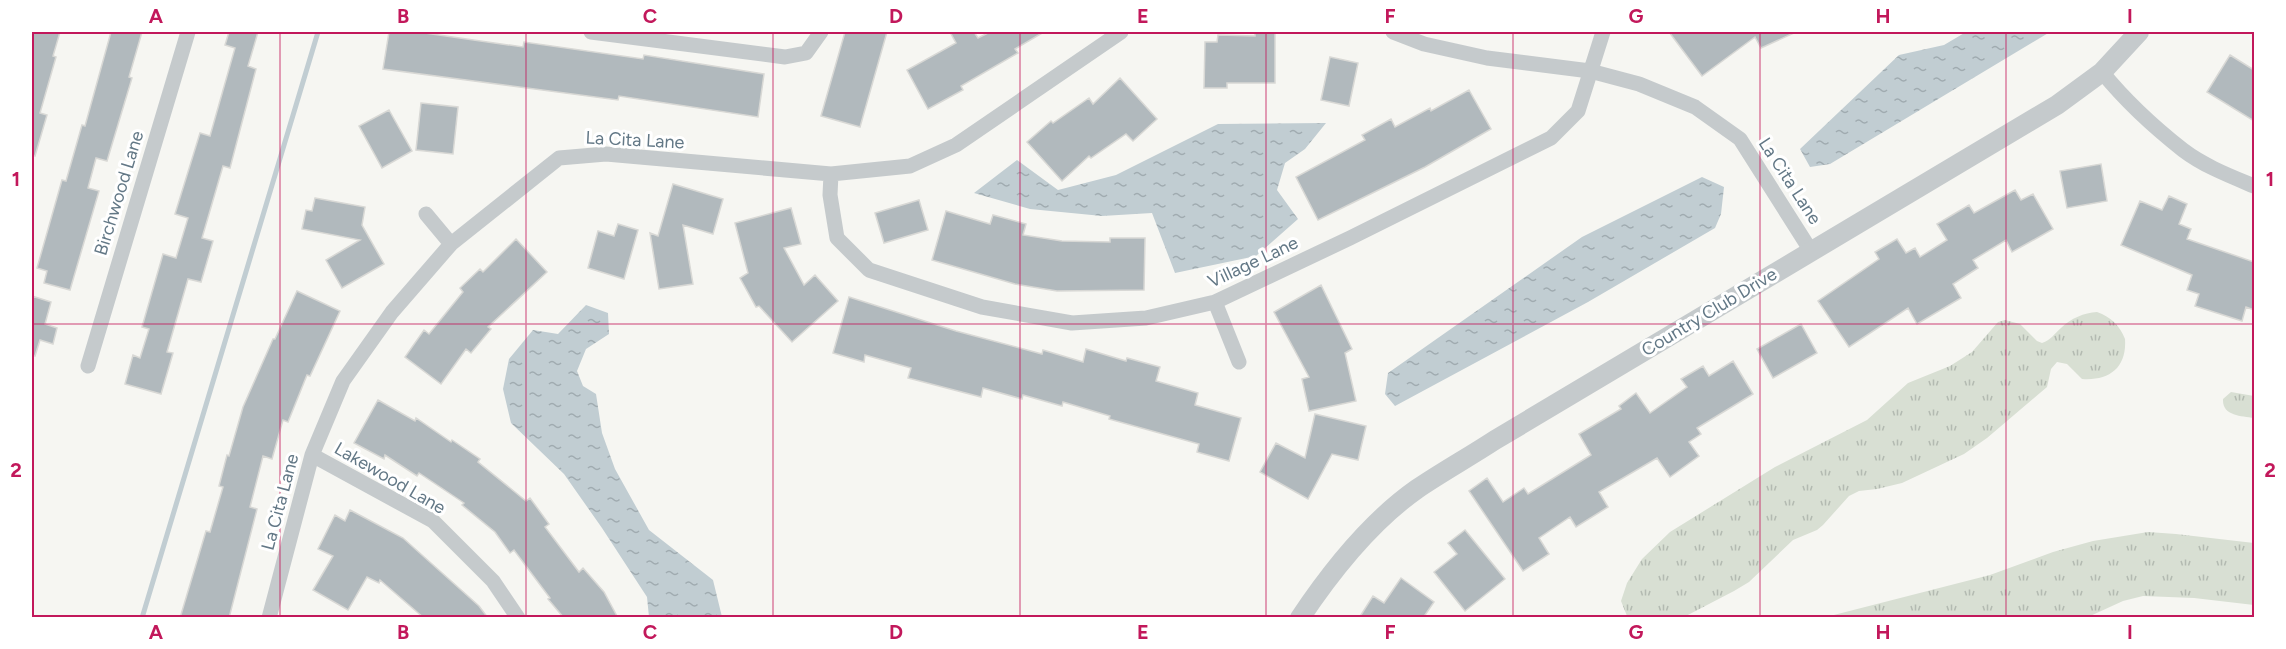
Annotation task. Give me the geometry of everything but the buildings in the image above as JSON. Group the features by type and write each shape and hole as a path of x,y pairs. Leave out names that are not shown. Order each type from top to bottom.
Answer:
{"street":[{"name":"Birchwood Lane","path":"88,366 188,32"},
{"path":"591,32 785,57 806,53 821,32"},
{"name":"La Cita Lane","path":"269,618 312,455 343,381 392,312 451,244 559,158 606,154 831,174 910,166 956,146 1121,32"},
{"name":"La Cita Lane","path":"1393,32 1424,44 1487,58 1590,71 1640,84 1695,107 1740,139 1811,251"},
{"name":"Village Lane","path":"831,174 830,195 837,238 868,270 982,307 1072,323 1146,318 1215,302 1551,138 1578,111 1603,32"},
{"name":"Country Club Drive","path":"1300,618 1364,535 1416,490 2056,105 2102,72 2139,32"},
{"path":"2102,72 2115,88 2184,151 2218,171 2254,186"},
{"path":"426,214 451,244"},
{"path":"1215,302 1239,362"},
{"name":"Lakewood Lane","path":"312,455 433,521 493,581 518,618"}],"green space":[{"path":"2097,312 2114,322 2125,339 2123,358 2114,371 2108,375 2082,379 2067,364 2057,362 2051,369 2047,387 1987,438 1964,454 1902,483 1859,491 1849,496 1817,530 1793,540 1749,582 1734,591 1684,617 1627,616 1621,601 1627,583 1642,559 1670,532 1775,467 1867,420 1908,383 1950,366 1972,352 1998,322 2005,320 2020,324 2042,343 2073,319"},
{"path":"2231,392 2254,396 2254,418 2238,416 2226,409 2223,399"},
{"path":"2148,532 2254,543 2254,605 2194,598 2143,596 2123,601 2088,617 1826,617 1990,575 2053,552 2093,541"}],"water":[{"path":"1966,32 2050,32 1830,164 1810,167 1800,149 1899,55 1944,45"},
{"path":"1326,123 1305,149 1285,163 1277,190 1298,219 1256,256 1175,273 1152,213 1102,216 1030,209 974,193 1017,160 1058,190 1116,175 1218,124"},
{"path":"1702,177 1724,187 1721,214 1715,228 1588,302 1395,406 1385,394 1388,373 1582,237"},
{"path":"586,305 608,313 609,334 586,349 577,371 583,386 596,394 602,433 615,469 649,530 713,580 722,617 649,617 647,597 564,474 511,423 503,389 509,359 533,330 558,334"}],"waterway":[{"path":"142,618 318,32"}]}
